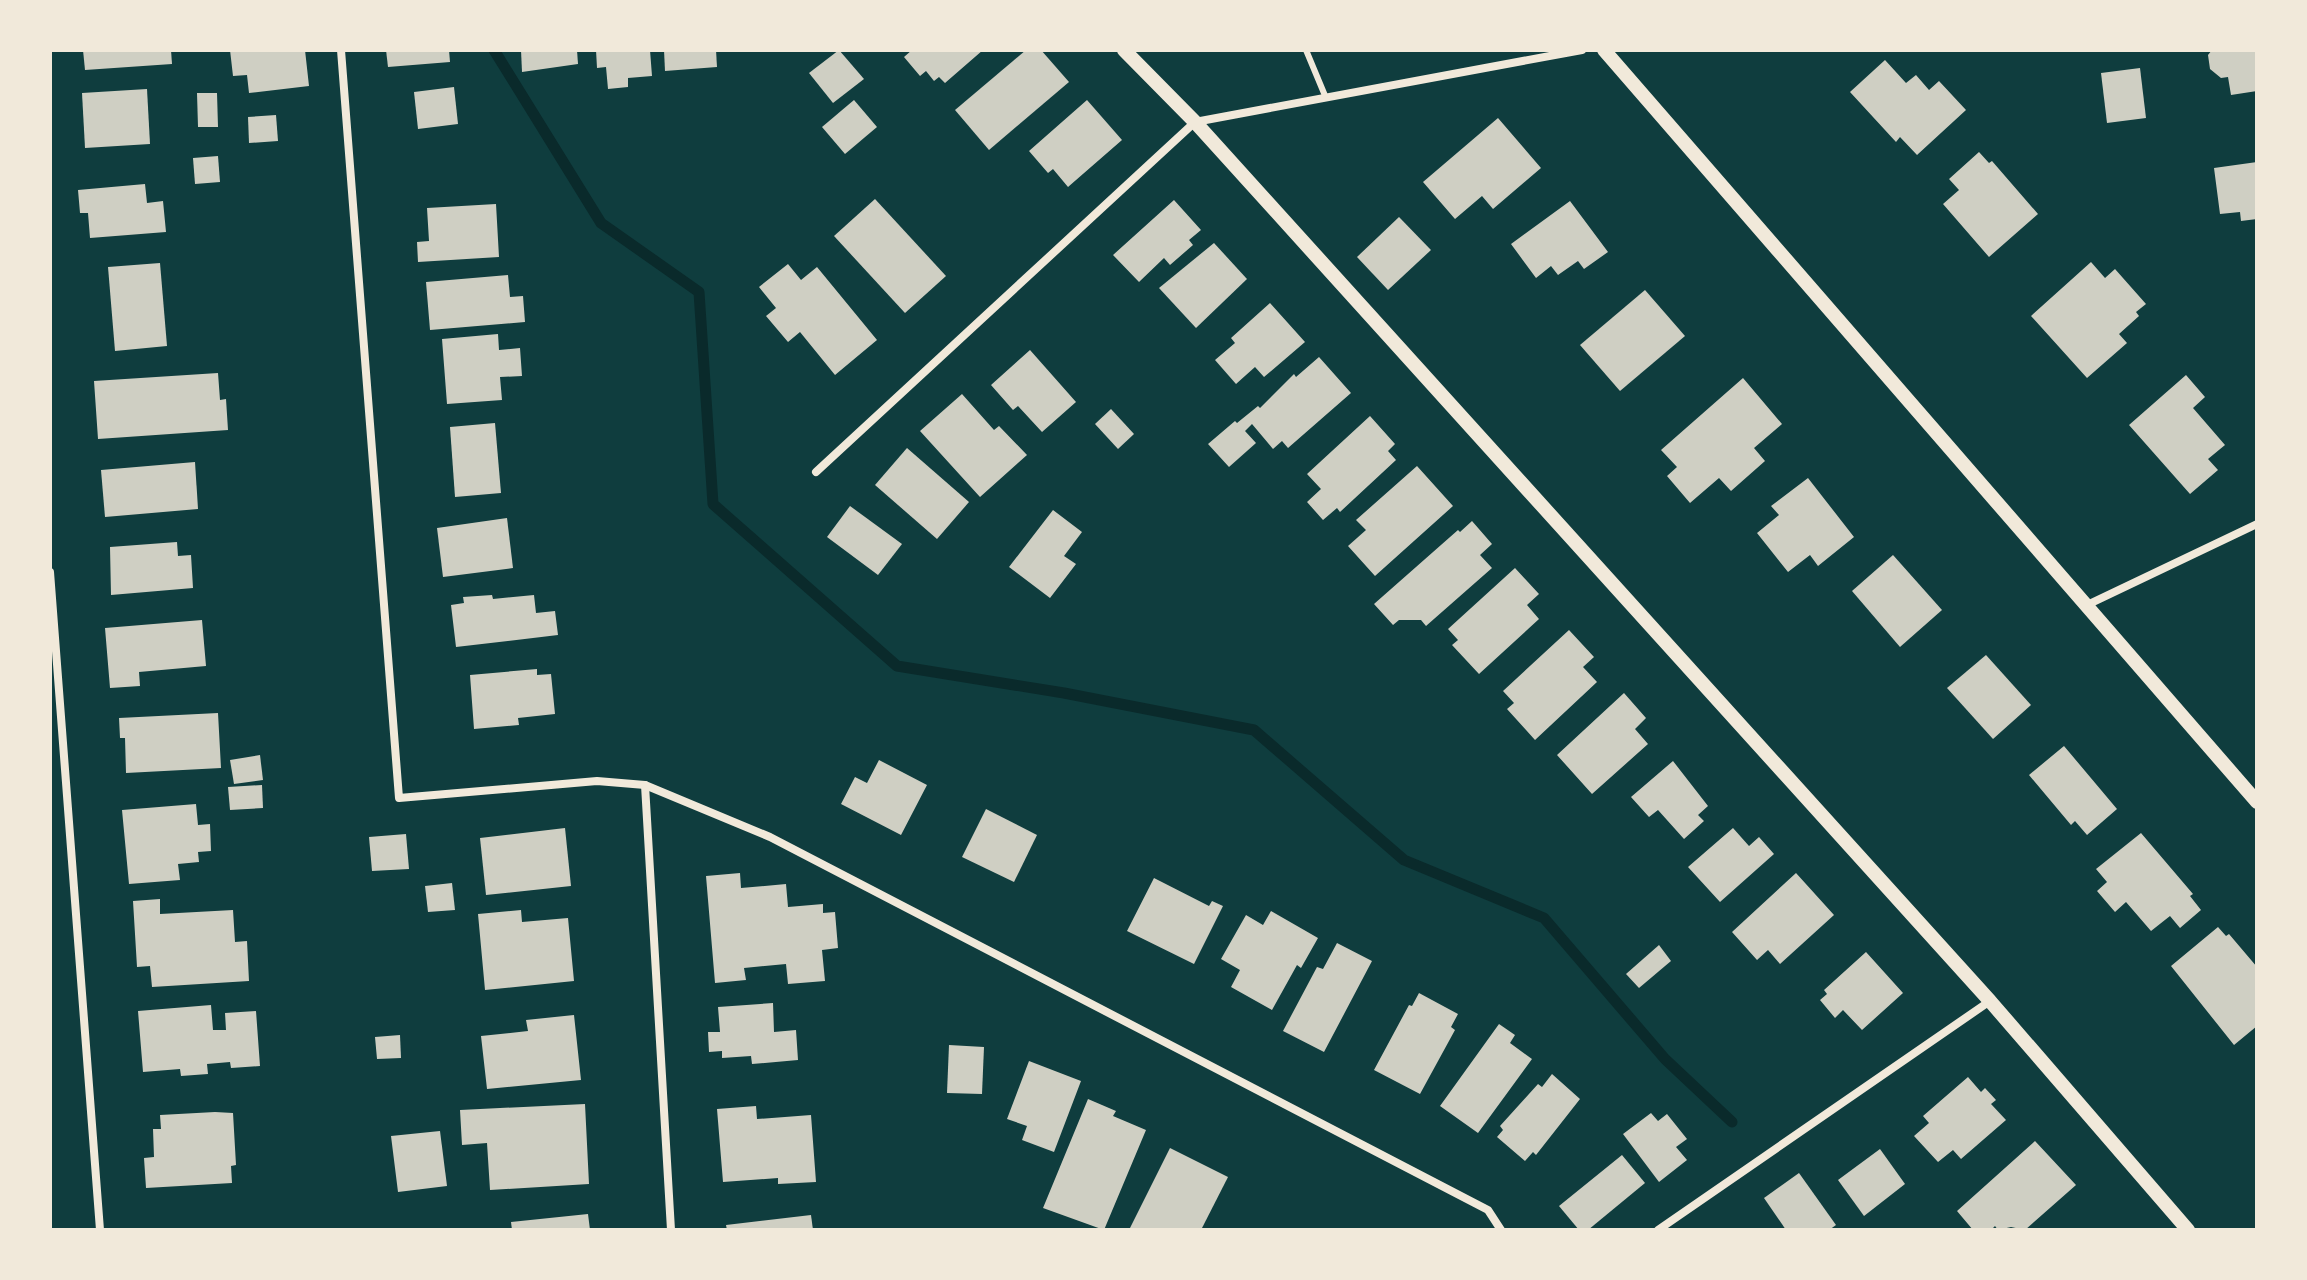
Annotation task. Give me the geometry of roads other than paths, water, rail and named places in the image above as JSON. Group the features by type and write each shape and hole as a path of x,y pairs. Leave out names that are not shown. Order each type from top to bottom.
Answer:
{"street":[{"path":"341,50 399,798 597,781 645,785 770,837 1488,1210 1501,1230"},
{"path":"1124,50 1195,122 1990,1001 2188,1230"},
{"path":"816,472 1195,122 1582,50"},
{"path":"1604,50 2257,802"},
{"path":"2087,605 2257,524"},
{"path":"50,572 100,1230"},
{"path":"645,785 671,1230"},
{"path":"1658,1230 1990,1001"}],"lane":[{"path":"1306,50 1326,98"}],"waterway":[{"path":"494,50 601,223 699,292 713,504 897,666 1064,693 1254,730 1404,860 1544,918 1665,1059 1732,1122"}]}
